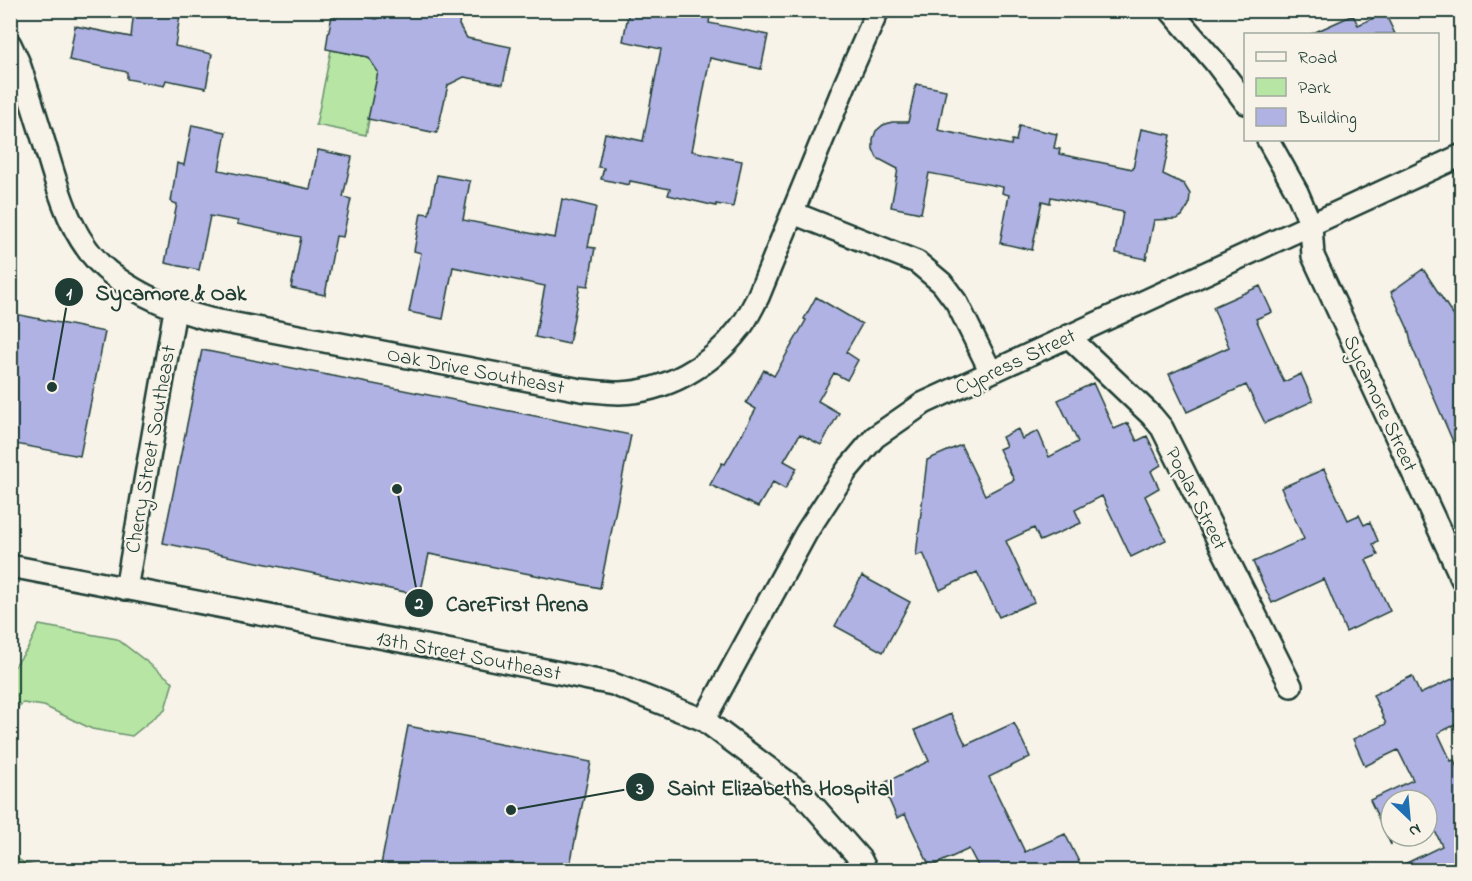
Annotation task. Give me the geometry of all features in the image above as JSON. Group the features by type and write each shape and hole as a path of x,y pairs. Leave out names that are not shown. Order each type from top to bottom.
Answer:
{"street":[{"name":"Oak Drive Southeast","path":"10,44 18,61 62,198 76,232 90,252 112,275 147,297 175,310 220,321 581,390 619,393 650,389 680,377 715,356 740,328 758,297 878,10"},
{"path":"1170,10 1215,62 1244,102"},
{"name":"Sycamore Street","path":"1269,141 1297,192 1311,225 1313,255 1461,579"},
{"name":"Cypress Street","path":"704,720 806,533 847,470 875,437 924,403 1461,155"},
{"path":"793,213 917,262 942,283 957,303 991,372"},
{"name":"Cherry Street Southeast","path":"126,589 175,310"},
{"name":"Poplar Street","path":"1068,336 1162,428 1291,686"},
{"name":"13th Street Southeast","path":"10,566 613,684 704,720 803,794 861,860 866,870"}],"green space":[{"path":"331,50 368,57 379,69 366,135 316,125"},
{"path":"39,625 117,639 173,682 165,709 132,736 92,729 44,706 23,703 11,714 11,665 14,667 28,648"},
{"path":"11,855 26,864 48,870 11,870"}],"building":[{"path":"134,10 181,10 175,46 212,54 206,88 166,80 164,86 127,79 127,72 69,60 75,26 131,37"},
{"path":"391,10 461,10 459,25 467,38 511,47 503,84 464,77 448,85 437,133 368,119 378,72 368,57 326,49 333,11 377,19"},
{"path":"629,10 645,10 670,15 671,10 683,10 710,16 709,23 768,35 761,69 710,58 692,151 742,161 733,207 716,204 716,206 668,195 670,189 630,181 629,185 601,179 604,168 598,167 605,133 643,141 661,49 623,41"},
{"path":"1385,13 1395,33 1313,33 1353,15 1358,25"},
{"path":"916,84 946,90 938,130 1011,145 1012,140 1016,141 1019,126 1057,134 1054,148 1060,149 1059,154 1133,169 1141,129 1171,135 1163,174 1184,184 1190,194 1189,205 1182,216 1177,219 1154,220 1146,259 1116,253 1123,212 1051,197 1050,203 1042,201 1032,250 1000,243 1009,195 1002,193 1003,187 929,173 921,213 891,207 898,169 877,158 873,149 873,139 876,131 883,125 892,122 908,122"},
{"path":"192,125 226,132 219,170 310,189 318,150 352,157 343,197 351,199 343,237 336,236 325,295 291,288 301,237 237,224 238,221 210,216 199,270 165,263 177,204 171,202 177,163 184,165"},
{"path":"437,175 470,181 463,220 555,238 562,199 596,207 588,247 595,248 588,286 580,285 569,344 535,337 545,286 453,267 443,319 409,312 421,253 414,251 421,213 429,214"},
{"path":"1423,269 1461,327 1461,460 1391,292"},
{"path":"1260,286 1272,312 1256,319 1284,382 1301,374 1313,401 1265,423 1246,385 1187,412 1169,374 1229,347 1213,307"},
{"path":"816,297 862,324 846,352 858,360 847,380 834,373 818,401 839,413 821,445 800,434 784,461 797,468 785,489 773,482 758,507 710,485 722,463 725,464 756,409 746,403 764,370 774,376 806,320 804,319"},
{"path":"10,313 105,332 80,456 10,443"},
{"path":"202,350 631,435 600,588 429,554 420,595 163,543"},
{"path":"1093,383 1114,429 1128,423 1137,441 1147,436 1161,465 1151,471 1159,488 1145,496 1166,540 1131,557 1102,496 1075,510 1081,523 1040,541 1034,528 1006,541 1034,602 999,617 977,572 940,590 923,553 916,556 927,460 961,445 985,495 1014,480 999,449 1006,446 1002,437 1018,429 1022,439 1038,431 1049,457 1078,442 1058,400"},
{"path":"1324,469 1348,520 1359,515 1364,525 1370,522 1378,541 1373,544 1378,555 1366,560 1390,611 1346,632 1324,579 1272,603 1253,562 1304,539 1281,488"},
{"path":"862,576 910,602 883,652 835,626"},
{"path":"1461,675 1461,722 1438,733 1461,777 1461,870 1392,870 1442,846 1439,840 1439,788 1396,788 1413,780 1398,750 1365,766 1353,739 1386,724 1373,695 1412,676 1420,694"},
{"path":"951,714 966,745 1014,723 1030,757 989,777 1025,852 1065,834 1083,870 980,870 969,849 930,867 905,814 897,818 882,784 929,761 915,730"},
{"path":"408,726 591,762 569,870 380,870"},
{"path":"1379,796 1379,819 1370,800"}],"place":[{"name":"Sycamore & Oak","path":"52,387"},
{"name":"CareFirst Arena","path":"397,489"},
{"name":"Saint Elizabeths Hospital","path":"511,810"}]}
